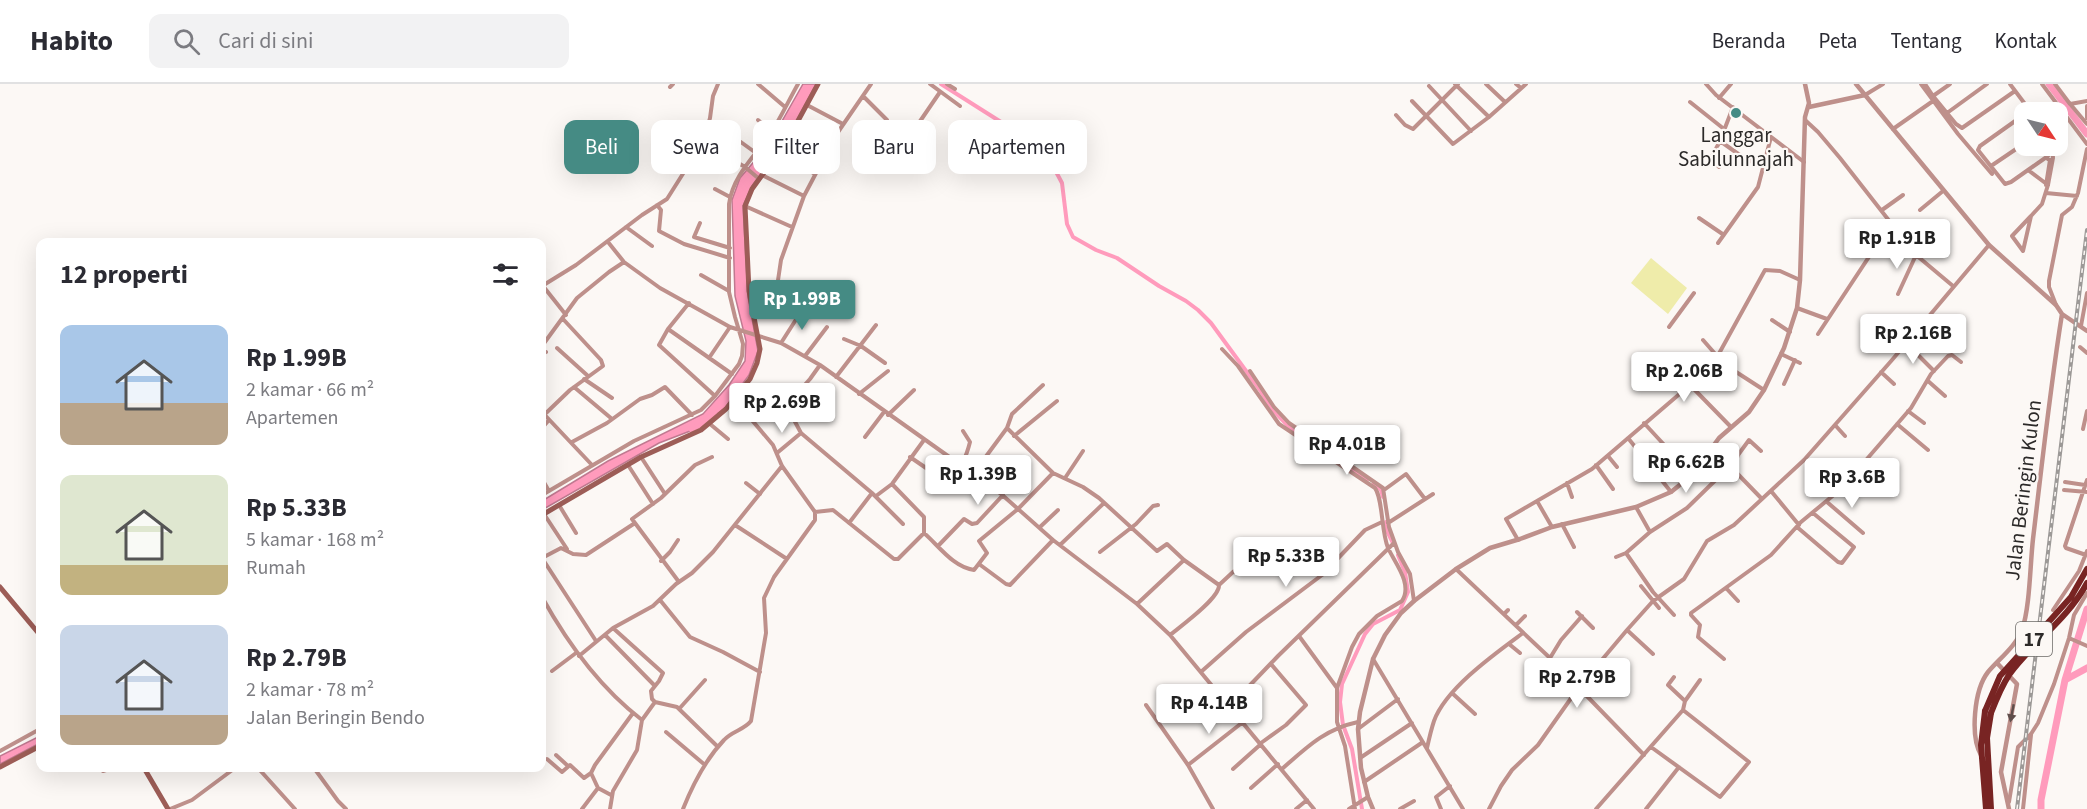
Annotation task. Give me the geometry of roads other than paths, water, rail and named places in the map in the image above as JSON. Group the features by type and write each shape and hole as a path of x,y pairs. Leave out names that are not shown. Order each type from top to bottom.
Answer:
{"highway":[{"name":"17","path":"1986,809 1981,741 2000,676 2071,597 2087,569"},
{"name":"17","path":"1991,809 1987,738 1988,712 2010,674 2075,602 2087,583"}],"main road":[{"path":"799,120 818,84"},
{"path":"546,512 641,457 701,430 710,424 750,379 760,354 749,291 746,206 752,189 761,174"},
{"path":"0,587 36,630"},
{"path":"0,767 36,748"},
{"path":"146,772 169,809"}],"street":[{"path":"709,120 713,96 718,84"},
{"path":"758,84 785,107"},
{"path":"778,120 798,84"},
{"path":"840,129 871,84"},
{"path":"930,84 960,106"},
{"path":"947,84 955,89"},
{"path":"1396,114 1412,130 1456,84 1488,117"},
{"path":"1486,84 1504,102"},
{"path":"1516,84 1521,88"},
{"path":"1412,101 1454,144 1526,84"},
{"path":"1713,84 1708,86 1719,98 1804,162"},
{"path":"1719,98 1731,84"},
{"path":"1373,809 1364,782 1358,722 1373,659 1385,635 1401,613 1456,568 1490,548 1562,524 1636,507 1671,492 1692,475 1719,438 1749,412 1764,390 1790,332 1797,308 1800,280 1804,120 1809,103 1805,84"},
{"path":"1856,84 1989,245 2056,305 2062,314 2087,331"},
{"path":"1807,110 1865,95 1883,84"},
{"path":"1921,84 1956,124 1964,128 2015,91"},
{"path":"1925,84 1933,98 1992,174"},
{"path":"1893,129 1950,84"},
{"path":"1947,113 1987,84"},
{"path":"2010,84 2022,102"},
{"path":"2042,84 2087,144"},
{"path":"2055,84 2087,124"},
{"path":"1429,86 1471,131"},
{"path":"921,120 940,92"},
{"path":"863,96 887,120"},
{"path":"2070,104 2087,101"},
{"path":"1690,102 1724,129"},
{"path":"807,105 843,124"},
{"path":"2087,106 2087,118"},
{"path":"1719,166 1710,160 1733,107"},
{"path":"1804,120 1818,132 1916,255 1953,286"},
{"path":"2014,122 1978,148 2007,184 2050,157"},
{"path":"1718,243 1758,188 1771,137"},
{"path":"1720,141 1744,158 1762,167"},
{"path":"2056,305 2049,281 2062,215 2072,207 2077,196 2087,149"},
{"path":"1991,166 2014,150"},
{"path":"2031,216 2023,251 2012,236 2042,204 2047,187 2050,157"},
{"path":"546,493 647,434 705,407 741,360 744,344 742,332 729,292 730,197 733,185 753,158"},
{"path":"741,165 759,177 804,196"},
{"path":"2028,170 2047,187 2077,196"},
{"path":"546,284 576,265 671,194 683,174"},
{"path":"777,287 781,260 792,227 815,174"},
{"path":"715,189 730,197"},
{"path":"1920,210 1943,191"},
{"path":"1882,210 1903,195"},
{"path":"657,205 661,210 659,231 684,244 730,258"},
{"path":"746,206 792,227"},
{"path":"1699,218 1724,235"},
{"path":"1818,334 1892,222"},
{"path":"700,224 694,237 730,248"},
{"path":"626,227 652,246"},
{"path":"608,242 624,262 660,288 730,327 781,343 820,365 1003,495 1053,540 1137,604 1170,635 1314,809"},
{"path":"1489,809 1506,778 1538,745 1579,687 1627,630 1655,599 1684,579 1707,541 1734,525 1804,460 1989,245"},
{"path":"1898,294 1916,255"},
{"path":"546,341 577,298 624,262"},
{"path":"1516,540 1506,519 1568,483 1608,456 1690,385 1717,357 1765,270 1780,272 1800,280"},
{"path":"701,275 729,292"},
{"path":"546,292 603,363 601,368 586,377 546,410"},
{"path":"1669,327 1694,292"},
{"path":"2081,326 2087,293"},
{"path":"689,303 668,329 659,343 660,347 715,396"},
{"path":"781,343 804,307"},
{"path":"1797,308 1827,319"},
{"name":"Jalan Beringin Kulon","path":"1982,755 1976,743 1976,707 1984,680 2018,636 2025,619 2032,541 2062,314"},
{"path":"1772,320 1790,332"},
{"path":"836,376 876,325"},
{"path":"709,358 730,327"},
{"path":"805,356 826,327"},
{"path":"1878,328 1901,350"},
{"path":"668,329 732,374"},
{"path":"844,339 861,346 885,363"},
{"path":"1703,340 1717,357 1764,390"},
{"path":"1906,344 1934,371"},
{"path":"2080,347 2087,353"},
{"path":"557,348 586,377 612,398"},
{"path":"1222,349 1238,366 1280,424 1375,488 1380,496 1382,522 1392,545 1410,574 1414,601"},
{"path":"1781,354 1800,363"},
{"path":"1724,658 1698,637 1700,625 1690,613 1771,555 1798,526 1847,483 1908,411 1934,371 1950,355 1961,363"},
{"path":"1784,384 1795,360"},
{"path":"820,365 793,398 791,405 793,418 801,432 874,494 903,524"},
{"path":"859,394 888,371"},
{"path":"1250,372 1274,407 1289,423 1384,490 1392,545 1406,590 1405,598 1393,608 1377,616 1359,634 1337,688 1336,705 1342,725 1356,804"},
{"path":"1881,372 1894,384"},
{"path":"1928,381 1946,396"},
{"path":"973,474 1007,428 1012,414 1043,385"},
{"path":"1690,385 1731,427"},
{"path":"574,387 612,418"},
{"path":"572,442 640,399 665,387 692,415"},
{"path":"866,437 886,413 914,390"},
{"path":"683,809 696,777 718,747 725,739 747,726 751,721 766,633 764,598 774,577 815,520 815,512 782,466 773,445 734,399"},
{"path":"1014,436 1057,401"},
{"path":"1908,411 1924,423"},
{"path":"2083,429 2087,411"},
{"path":"546,416 592,465"},
{"path":"546,423 549,420"},
{"path":"1644,423 1692,475"},
{"path":"710,424 728,439"},
{"path":"1897,424 1928,450"},
{"path":"1835,425 1845,436"},
{"path":"1007,428 1053,473 1083,487 1157,551 1167,544 1184,560 1219,585"},
{"path":"910,457 948,482 962,466 970,442 963,431"},
{"path":"777,453 801,432"},
{"path":"1628,438 1671,492"},
{"path":"849,523 874,494 892,484 924,440"},
{"path":"1616,557 1626,553 1650,532 1688,508 1731,467 1749,440 1761,452"},
{"path":"1711,450 1762,499"},
{"path":"1065,478 1083,451"},
{"path":"1608,456 1617,467"},
{"path":"641,457 665,494"},
{"path":"678,582 633,519 665,494 695,465 712,457"},
{"path":"628,465 653,504"},
{"path":"1596,465 1613,489"},
{"path":"552,670 613,628 660,600 678,582 692,573 713,552 782,466"},
{"path":"924,533 952,560 974,570 987,553 980,541 1053,473"},
{"path":"1384,490 1406,474 1425,499"},
{"path":"2053,610 2079,571 2086,553 2065,546 2086,492 2087,474"},
{"path":"2065,482 2086,483"},
{"path":"747,483 760,494"},
{"path":"1568,483 1572,497"},
{"path":"815,512 830,509 894,559 898,559 924,533 924,517 892,484"},
{"path":"546,486 549,491"},
{"path":"2064,490 2086,492"},
{"path":"1771,491 1798,526 1838,562 1842,563 1854,547 1813,513"},
{"path":"1388,524 1433,494"},
{"path":"938,546 964,519 974,525 977,523 1003,495"},
{"path":"1537,501 1552,527"},
{"path":"1827,502 1863,533"},
{"path":"1061,544 1104,503"},
{"path":"559,505 576,533"},
{"path":"1100,552 1153,506 1158,505"},
{"path":"1636,507 1650,532"},
{"path":"1040,527 1058,510"},
{"path":"546,518 569,553"},
{"path":"1202,671 1246,632 1322,575 1365,530 1382,522"},
{"path":"546,556 559,548 581,555 590,553 635,523"},
{"path":"1562,524 1574,547"},
{"path":"735,525 787,559"},
{"path":"661,561 678,540"},
{"path":"980,564 1006,584 1011,585 1053,540"},
{"path":"1230,706 1392,545"},
{"path":"1626,553 1659,608"},
{"path":"1170,635 1213,597 1219,591 1219,585 1233,572 1254,558"},
{"path":"1137,604 1184,560"},
{"path":"546,564 596,641"},
{"path":"1456,568 1499,606 1504,614 1644,754"},
{"path":"1641,586 1674,615"},
{"path":"1726,588 1738,601"},
{"path":"2009,809 2017,752 2020,744 2031,734 2038,723 2074,640 2074,615 2087,593"},
{"path":"660,600 690,637 760,672"},
{"path":"2058,603 2074,615"},
{"path":"546,604 577,654 606,688 642,720"},
{"path":"1504,614 1508,610"},
{"path":"1577,612 1593,628"},
{"path":"1516,625 1525,616"},
{"path":"1550,658 1561,640 1581,616"},
{"path":"613,628 662,672 663,676 650,694 655,702 680,709 718,747"},
{"path":"1627,630 1653,654"},
{"path":"1426,749 1434,720 1452,693 1487,660 1523,633"},
{"path":"605,635 655,686"},
{"path":"1299,636 1337,688"},
{"path":"2074,640 2087,646"},
{"path":"1509,644 1520,653"},
{"path":"1373,659 1463,809"},
{"path":"1997,663 2017,684 2001,772 2002,783 2009,802"},
{"path":"1233,769 1261,743 1286,725 1306,705 1271,664"},
{"path":"1674,677 1669,686 1685,701"},
{"path":"680,709 705,680"},
{"path":"1596,809 1683,710 1685,701 1700,680"},
{"path":"1452,693 1475,714"},
{"path":"1358,729 1398,699"},
{"path":"610,809 611,795 637,750 642,720 655,702"},
{"path":"1146,705 1188,765 1213,809"},
{"path":"1651,747 1720,797 1749,762 1683,710"},
{"path":"556,754 584,778 591,773 633,713"},
{"path":"1188,765 1243,722"},
{"path":"1282,768 1311,743 1342,725 1358,722"},
{"path":"1360,758 1412,723"},
{"path":"0,751 36,731"},
{"path":"666,732 705,765"},
{"path":"2023,809 2031,734"},
{"path":"1364,782 1423,742"},
{"path":"547,759 562,772 568,766"},
{"path":"1251,788 1278,764"},
{"path":"1646,809 1679,767"},
{"path":"169,809 192,800 230,772"},
{"path":"262,772 296,809"},
{"path":"317,772 346,809"},
{"path":"591,773 598,788 611,795"},
{"path":"1441,809 1436,797 1449,786"},
{"path":"582,809 598,788"},
{"path":"1349,809 1368,797"},
{"path":"1296,809 1307,800"},
{"path":"1400,809 1414,801"}],"waterway":[{"path":"941,84 1001,122 1054,168 1062,183 1067,224 1073,237 1096,250 1117,258 1198,310 1211,323 1272,409 1291,429 1368,479"},
{"path":"2049,84 2087,134"},
{"path":"692,429 701,426 714,414"},
{"path":"1374,483 1381,490 1383,497"},
{"path":"1386,522 1387,531 1394,545"},
{"path":"1362,809 1352,749 1343,725 1340,702 1342,684 1365,634 1373,624 1400,610 1408,592 1405,572 1398,555"},
{"path":"2065,680 2087,609"},
{"path":"2041,809 2065,680 2087,668"}],"railway":[{"path":"2017,809 2087,230"}],"place":[{"name":"Langgar Sabilunnajah","path":"1736,113"}]}
